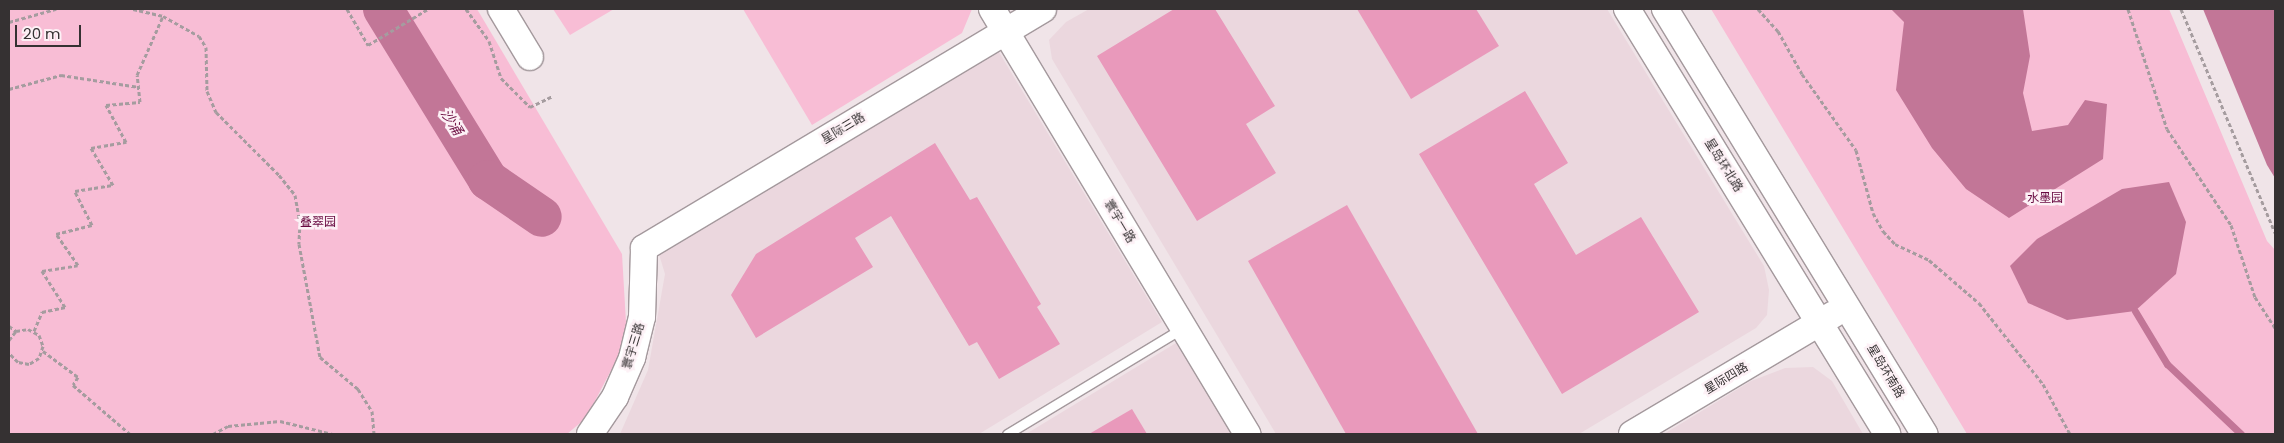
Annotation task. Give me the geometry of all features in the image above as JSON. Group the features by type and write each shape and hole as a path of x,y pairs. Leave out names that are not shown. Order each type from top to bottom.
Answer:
{"street":[{"path":"501,9 530,57"},
{"name":"寰宇一路","path":"992,9 1247,434"},
{"name":"星际三路","path":"644,248 1043,9"},
{"name":"星岛环北路","path":"1627,9 1820,322"},
{"path":"1665,9 1848,307"},
{"name":"寰宇三路","path":"590,434 615,396 632,358 642,317 644,248"},
{"name":"星际四路","path":"1632,434 1848,307"},
{"name":"星岛环南路","path":"1848,307 1924,434"},
{"path":"1820,322 1887,434"}],"lane":[{"path":"1007,434 1183,327"}],"path":[{"path":"9,22 56,9"},
{"path":"133,9 162,16 199,36 206,47 207,91 216,112 279,175 294,195 300,222 299,244 320,357 358,389 372,411 374,434"},
{"path":"347,9 368,45 428,9"},
{"path":"466,9 489,41 501,78 530,107 554,96"},
{"path":"1758,9 1778,31 1802,74 1856,150 1873,213 1884,231 1895,244 1929,260 1979,303 2043,384 2070,434"},
{"path":"2128,9 2167,129 2231,226 2255,297 2275,328"},
{"path":"2181,9 2275,234"},
{"path":"34,331 42,312 65,307 42,271 78,265 56,234 92,225 75,191 113,185 91,148 126,142 106,105 140,102 138,75 162,16"},
{"path":"9,89 61,75 139,87"},
{"path":"9,326 16,331"},
{"path":"9,340 16,331 23,328 34,331 42,340 43,351 39,358 29,364 18,362 9,353"},
{"path":"43,351 78,377 73,385 130,434"},
{"path":"213,434 228,426 280,421 322,433 333,434"}],"shaded area":[{"path":"1089,9 1607,9 1764,266 1769,290 1767,315 1756,328 1579,434 1276,434 1052,59 1049,40 1066,22"},
{"path":"1891,9 2023,9 2030,56 2023,93 2032,131 2068,125 2085,100 2107,104 2103,159 2009,218 1966,189 1932,148 1896,90 1904,22"},
{"path":"2203,9 2275,9 2275,178 2267,165"},
{"path":"997,49 1162,322 979,434 620,434 648,370 665,274 658,251"},
{"path":"2169,182 2186,222 2176,274 2135,311 2067,320 2028,303 2010,266 2037,239 2122,189"},
{"path":"1176,343 1232,434 1026,434"},
{"path":"1813,367 1832,381 1863,434 1664,434 1751,381 1785,368"}],"green space":[{"name":"叠翠园","path":"9,9 477,9 622,254 627,340 586,418 567,434 9,434"},
{"path":"553,9 614,9 570,35"},
{"path":"743,9 972,9 962,33 812,125"},
{"name":"水墨园","path":"1711,9 2169,9 2267,241 2275,250 2275,434 1967,434"}],"building":[{"path":"1174,9 1215,9 1275,106 1246,124 1276,173 1197,221 1097,56"},
{"path":"1357,9 1476,9 1499,46 1411,99"},
{"path":"1525,91 1568,163 1534,184 1576,255 1641,217 1699,312 1562,394 1419,154"},
{"path":"935,143 970,200 977,197 1041,304 1037,307 1060,344 999,379 977,342 969,346 891,216 855,238 873,267 756,338 731,295 756,254"},
{"path":"1347,205 1478,434 1346,434 1248,261"},
{"path":"1132,409 1147,434 1089,434"}],"waterway":[{"name":"沙涌","path":"383,9 488,180 542,217"},
{"path":"2135,311 2167,364 2241,434"}]}
